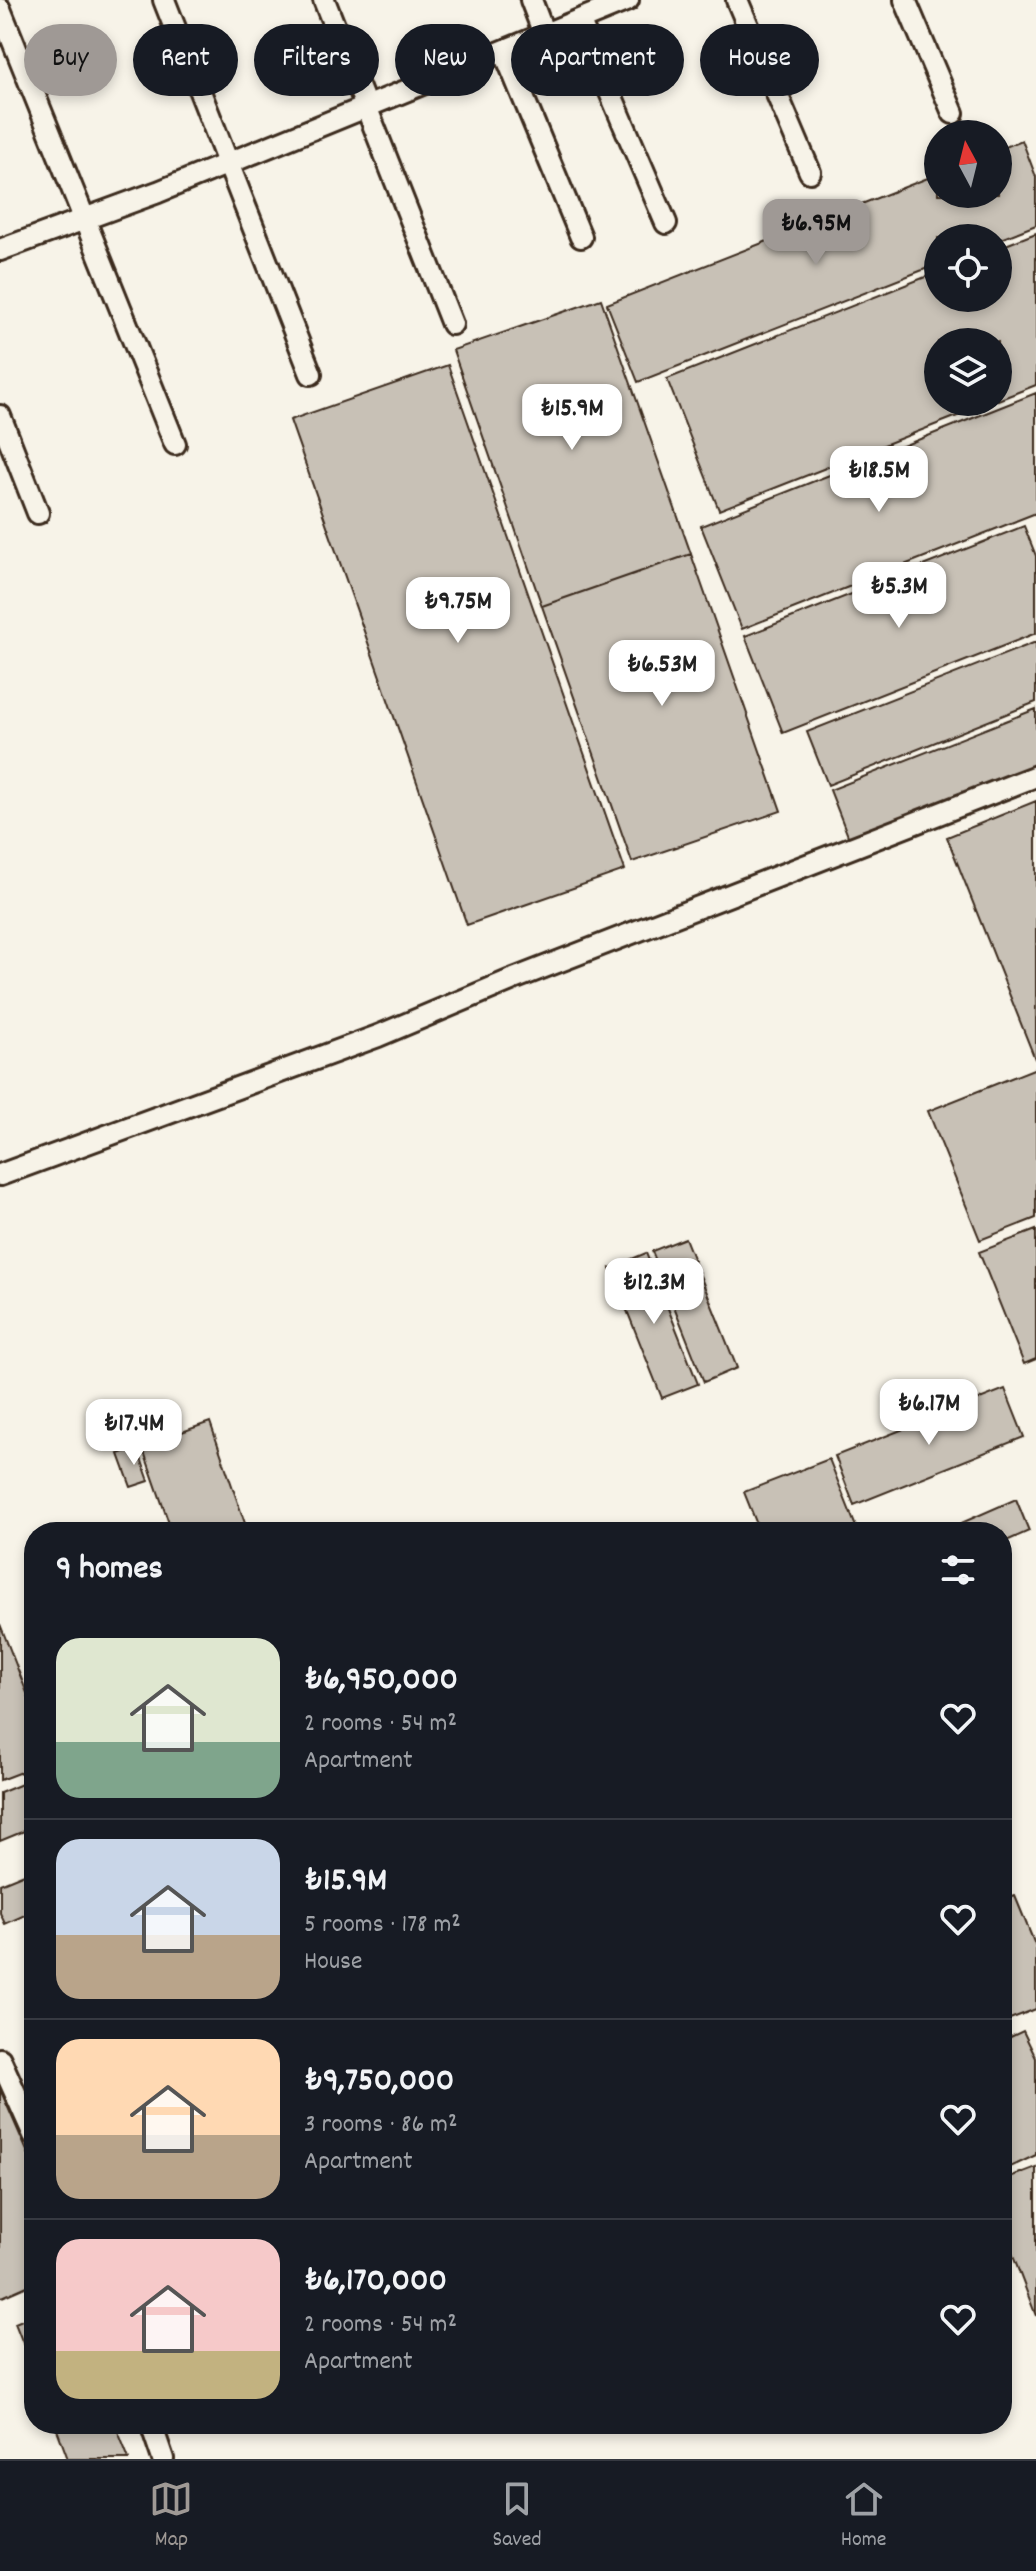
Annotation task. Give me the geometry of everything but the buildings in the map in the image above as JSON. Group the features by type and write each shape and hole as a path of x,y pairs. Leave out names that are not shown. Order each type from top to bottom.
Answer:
{"street":[{"path":"164,0 311,374"},
{"path":"324,0 452,324"},
{"path":"531,0 540,24"},
{"path":"569,24 628,0"},
{"path":"737,0 810,172"},
{"path":"905,0 953,113"},
{"path":"0,9 175,444"},
{"path":"579,20 666,223"},
{"path":"0,250 227,163 511,48"},
{"path":"504,51 581,237"},
{"path":"0,416 38,513"},
{"path":"0,1175 378,1036 511,980 1036,776"},
{"path":"0,2059 24,2113"},
{"path":"154,2434 163,2459"}]}
